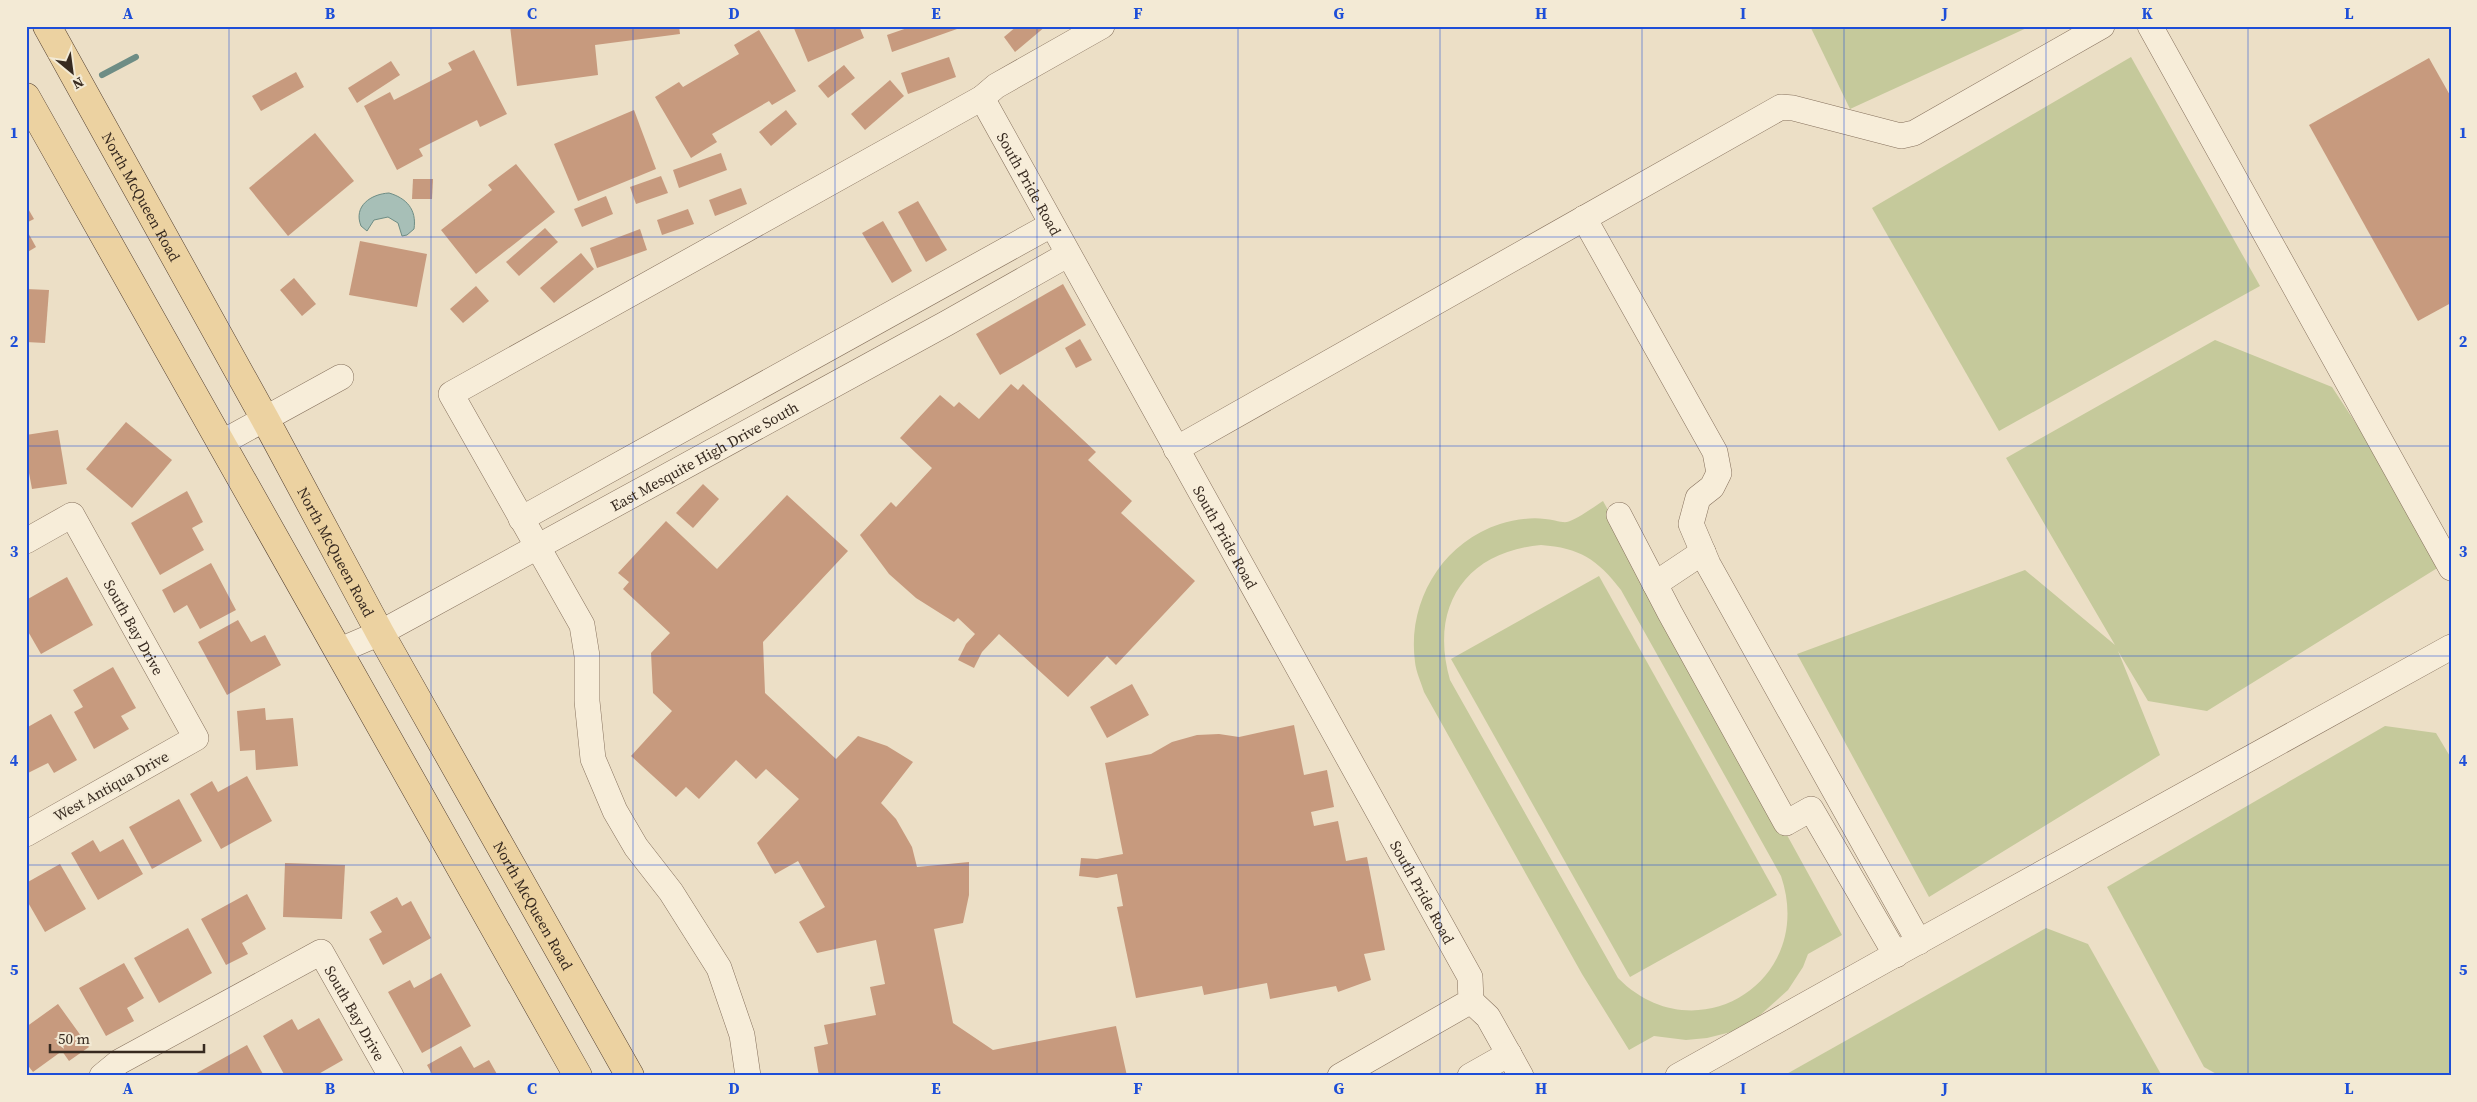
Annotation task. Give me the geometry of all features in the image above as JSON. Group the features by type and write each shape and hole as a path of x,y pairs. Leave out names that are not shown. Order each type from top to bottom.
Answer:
{"main road":[{"name":"North McQueen Road","path":"46,26 265,419 380,633 630,1076"},
{"path":"26,97 578,1076"}],"street":[{"path":"748,1076 742,1035 719,968 671,892 636,847 615,811 593,759 587,700 587,656 582,625 451,394 982,98 996,86 1102,26"},
{"path":"1176,449 1781,107 1793,108 1901,136 1908,135 2102,26"},
{"path":"2150,26 2451,568"},
{"name":"South Pride Road","path":"982,98 1067,255 1176,449 1470,989 1521,1076"},
{"path":"1584,218 1714,452 1719,473 1712,487 1698,498 1691,524 1703,552 1919,942"},
{"path":"521,519 1051,225"},
{"name":"East Mesquite High Drive South","path":"338,651 380,633 1067,255"},
{"path":"221,443 341,378"},
{"name":"South Bay Drive","path":"26,541 72,515 196,738"},
{"path":"1619,516 1786,823 1811,809 1896,955"},
{"path":"1655,584 1703,552"},
{"path":"1678,1076 1896,955 1997,896 2451,648"},
{"name":"West Antiqua Drive","path":"26,834 196,738"},
{"name":"South Bay Drive","path":"102,1076 119,1062 321,952 391,1076"},
{"path":"1340,1076 1470,989"},
{"path":"1470,1076 1509,1054"}],"green space":[{"path":"1810,26 2031,26 1850,109"},
{"path":"2131,57 2260,286 1999,431 1872,208"},
{"path":"2215,340 2332,387 2447,562 2207,711 2148,701 2118,651 2160,755 1929,897 1797,654 2025,570 2115,645 2006,458"},
{"path":"1603,501 1842,935 1808,954 1803,967 1788,990 1758,1017 1735,1031 1707,1038 1686,1040 1654,1036 1629,1050 1582,974 1424,692 1415,662 1414,640 1417,618 1423,597 1432,578 1445,560 1461,545 1479,533 1500,524 1516,520 1533,518 1562,522 1571,521","holes":["1541,545 1577,552 1587,557 1604,570 1621,590 1781,876 1787,914 1782,948 1766,975 1742,996 1713,1008 1681,1010 1649,1000 1618,978 1450,680 1445,654 1445,629 1450,607 1459,588 1473,572 1492,559 1514,550"]},
{"path":"1599,576 1777,895 1630,977 1451,659"},
{"path":"2385,726 2436,733 2451,758 2451,1076 2220,1076 2204,1067 2107,887"},
{"path":"2046,928 2088,944 2162,1076 1783,1076"}],"water":[{"path":"389,193 401,198 412,210 414,229 407,235 402,236 398,223 388,217 374,220 367,231 361,226 359,213 365,202 376,196"}],"building":[{"path":"510,26 679,26 680,34 595,45 598,75 517,86"},
{"path":"793,26 859,26 864,38 808,62"},
{"path":"913,26 956,26 957,29 892,52 887,35"},
{"path":"1017,26 1046,26 1015,52 1004,37"},
{"path":"759,30 796,91 772,105 769,101 712,134 717,142 691,158 655,97 679,82 683,87 739,54 734,45"},
{"path":"474,50 507,114 480,127 477,120 419,149 423,156 397,170 364,106 390,92 394,100 452,70 448,63"},
{"path":"949,57 956,77 908,94 901,73"},
{"path":"2429,58 2451,97 2451,303 2418,321 2309,125"},
{"path":"391,61 400,75 357,103 348,88"},
{"path":"844,65 855,78 828,98 818,86"},
{"path":"296,72 304,87 261,111 252,96"},
{"path":"890,80 904,96 865,130 851,114"},
{"path":"634,110 656,169 578,201 554,144"},
{"path":"786,110 797,124 771,146 759,132"},
{"path":"315,133 354,181 288,236 249,188"},
{"path":"721,153 727,170 679,188 673,170"},
{"path":"516,164 555,212 476,274 441,230 492,190 488,185"},
{"path":"661,176 668,193 636,204 630,187"},
{"path":"413,179 433,179 432,199 412,199"},
{"path":"741,188 747,204 715,216 709,200"},
{"path":"606,196 613,214 582,227 574,209"},
{"path":"918,201 947,250 926,262 898,212"},
{"path":"26,205 34,219 26,223"},
{"path":"688,209 694,224 662,235 657,220"},
{"path":"883,221 912,271 892,283 862,233"},
{"path":"545,228 558,242 519,276 506,262"},
{"path":"26,229 36,247 26,253"},
{"path":"640,229 647,250 597,268 590,248"},
{"path":"360,241 427,254 417,307 349,295"},
{"path":"581,253 594,269 554,303 540,288"},
{"path":"294,278 316,304 302,316 280,290"},
{"path":"1063,284 1086,325 1000,375 976,334"},
{"path":"476,286 489,301 463,323 450,309"},
{"path":"26,289 49,290 45,343 26,342"},
{"path":"1080,339 1092,360 1076,368 1065,348"},
{"path":"1011,384 1018,390 1023,384 1096,452 1088,460 1132,501 1121,513 1195,581 1116,665 1107,656 1068,697 999,634 982,652 974,668 958,660 966,644 975,634 958,618 954,622 916,598 889,574 860,535 891,502 896,507 932,468 900,438 940,395 954,407 959,402 979,419"},
{"path":"126,422 172,460 132,508 86,469"},
{"path":"58,430 67,484 32,489 29,473 26,473 26,435"},
{"path":"703,484 719,499 693,528 676,513"},
{"path":"187,491 203,522 192,528 204,550 160,575 131,523"},
{"path":"787,495 848,551 763,642 765,693 836,759 858,736 887,746 913,762 881,803 896,819 912,847 917,867 969,862 969,895 963,923 934,929 953,1023 993,1050 1116,1026 1127,1076 819,1076 814,1047 828,1044 824,1025 876,1015 870,987 885,984 876,940 817,953 799,922 825,907 798,861 775,874 757,843 799,799 766,769 756,779 736,760 699,799 686,787 676,797 631,756 672,711 653,693 651,653 670,633 623,589 629,582 618,573 666,521 717,569"},
{"path":"211,563 236,610 200,629 187,605 174,613 162,590"},
{"path":"67,577 93,625 41,654 26,628 26,600"},
{"path":"238,620 251,642 265,635 281,665 227,695 198,642"},
{"path":"113,667 136,708 121,716 129,729 94,749 74,712 83,707 73,690"},
{"path":"1132,684 1149,715 1107,738 1090,707"},
{"path":"265,708 266,720 293,718 298,766 256,770 255,750 240,751 237,711"},
{"path":"51,714 77,760 54,773 48,763 26,774 26,728"},
{"path":"1294,725 1304,775 1327,770 1334,807 1311,812 1314,826 1338,821 1346,861 1367,857 1385,950 1364,954 1371,980 1338,992 1336,986 1270,999 1267,983 1204,995 1202,986 1136,998 1117,907 1123,906 1117,874 1097,878 1079,876 1081,858 1097,859 1123,854 1105,763 1151,754 1172,742 1197,735 1219,734 1239,737"},
{"path":"247,776 272,821 221,849 190,794 212,781 218,792"},
{"path":"179,799 202,841 152,869 129,827"},
{"path":"123,839 143,874 98,900 71,853 93,840 100,852"},
{"path":"285,863 345,865 342,919 283,917"},
{"path":"60,864 86,909 45,932 26,899 26,883"},
{"path":"247,894 266,929 242,943 248,954 226,965 201,919"},
{"path":"397,897 402,906 411,901 431,938 383,965 369,939 382,932 370,912"},
{"path":"188,928 212,973 159,1003 134,958"},
{"path":"124,963 144,998 127,1008 134,1021 106,1036 79,988"},
{"path":"441,973 471,1026 422,1053 388,992 410,980 414,988"},
{"path":"58,1004 89,1047 69,1061 62,1051 33,1072 26,1063 26,1027"},
{"path":"319,1018 343,1060 315,1076 285,1076 263,1036 292,1019 298,1030"},
{"path":"247,1045 264,1076 195,1076 195,1074"},
{"path":"461,1046 474,1068 489,1060 498,1076 433,1076 427,1065"}],"waterway":[{"path":"102,75 136,57"}]}
